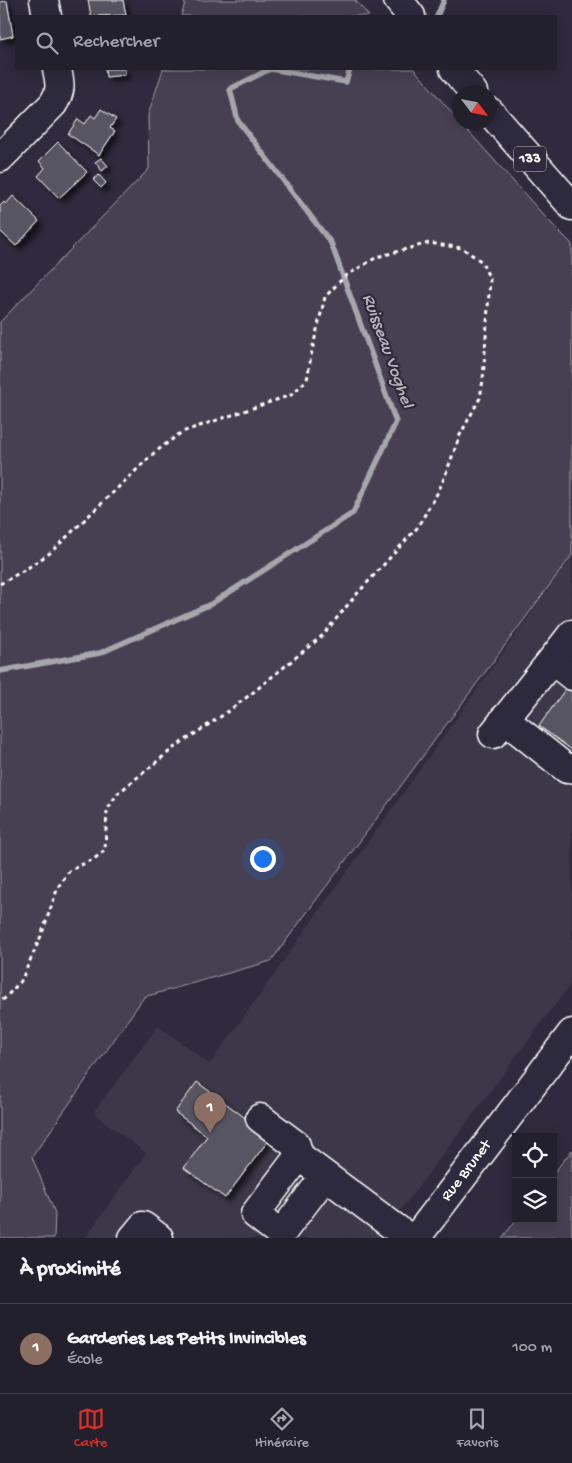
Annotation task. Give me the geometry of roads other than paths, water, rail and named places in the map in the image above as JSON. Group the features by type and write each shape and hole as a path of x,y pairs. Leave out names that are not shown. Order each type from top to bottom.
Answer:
{"street":[{"path":"44,0 47,15"},
{"path":"398,0 410,15"},
{"path":"0,158 53,104 58,96 60,86 57,70"},
{"path":"455,70 468,85"},
{"name":"133","path":"497,120 572,206"},
{"path":"572,634 562,668 498,727 568,769 572,768"},
{"name":"Rue Brunet","path":"416,1238 572,1033"},
{"path":"260,1118 296,1145 299,1156 409,1238"},
{"path":"299,1156 255,1214 281,1234 325,1176"},
{"path":"133,1238 143,1226 159,1238"}],"waterway":[{"name":"Ruisseau Voghel","path":"437,15 444,0"},
{"name":"Ruisseau Voghel","path":"0,671 100,653 211,604 353,513 396,422 331,243 238,121 230,89 268,70"},
{"name":"Ruisseau Voghel","path":"277,70 346,82 350,70"}],"place":[{"name":"Garderies Les Petits Invincibles","path":"210,1133"}]}
